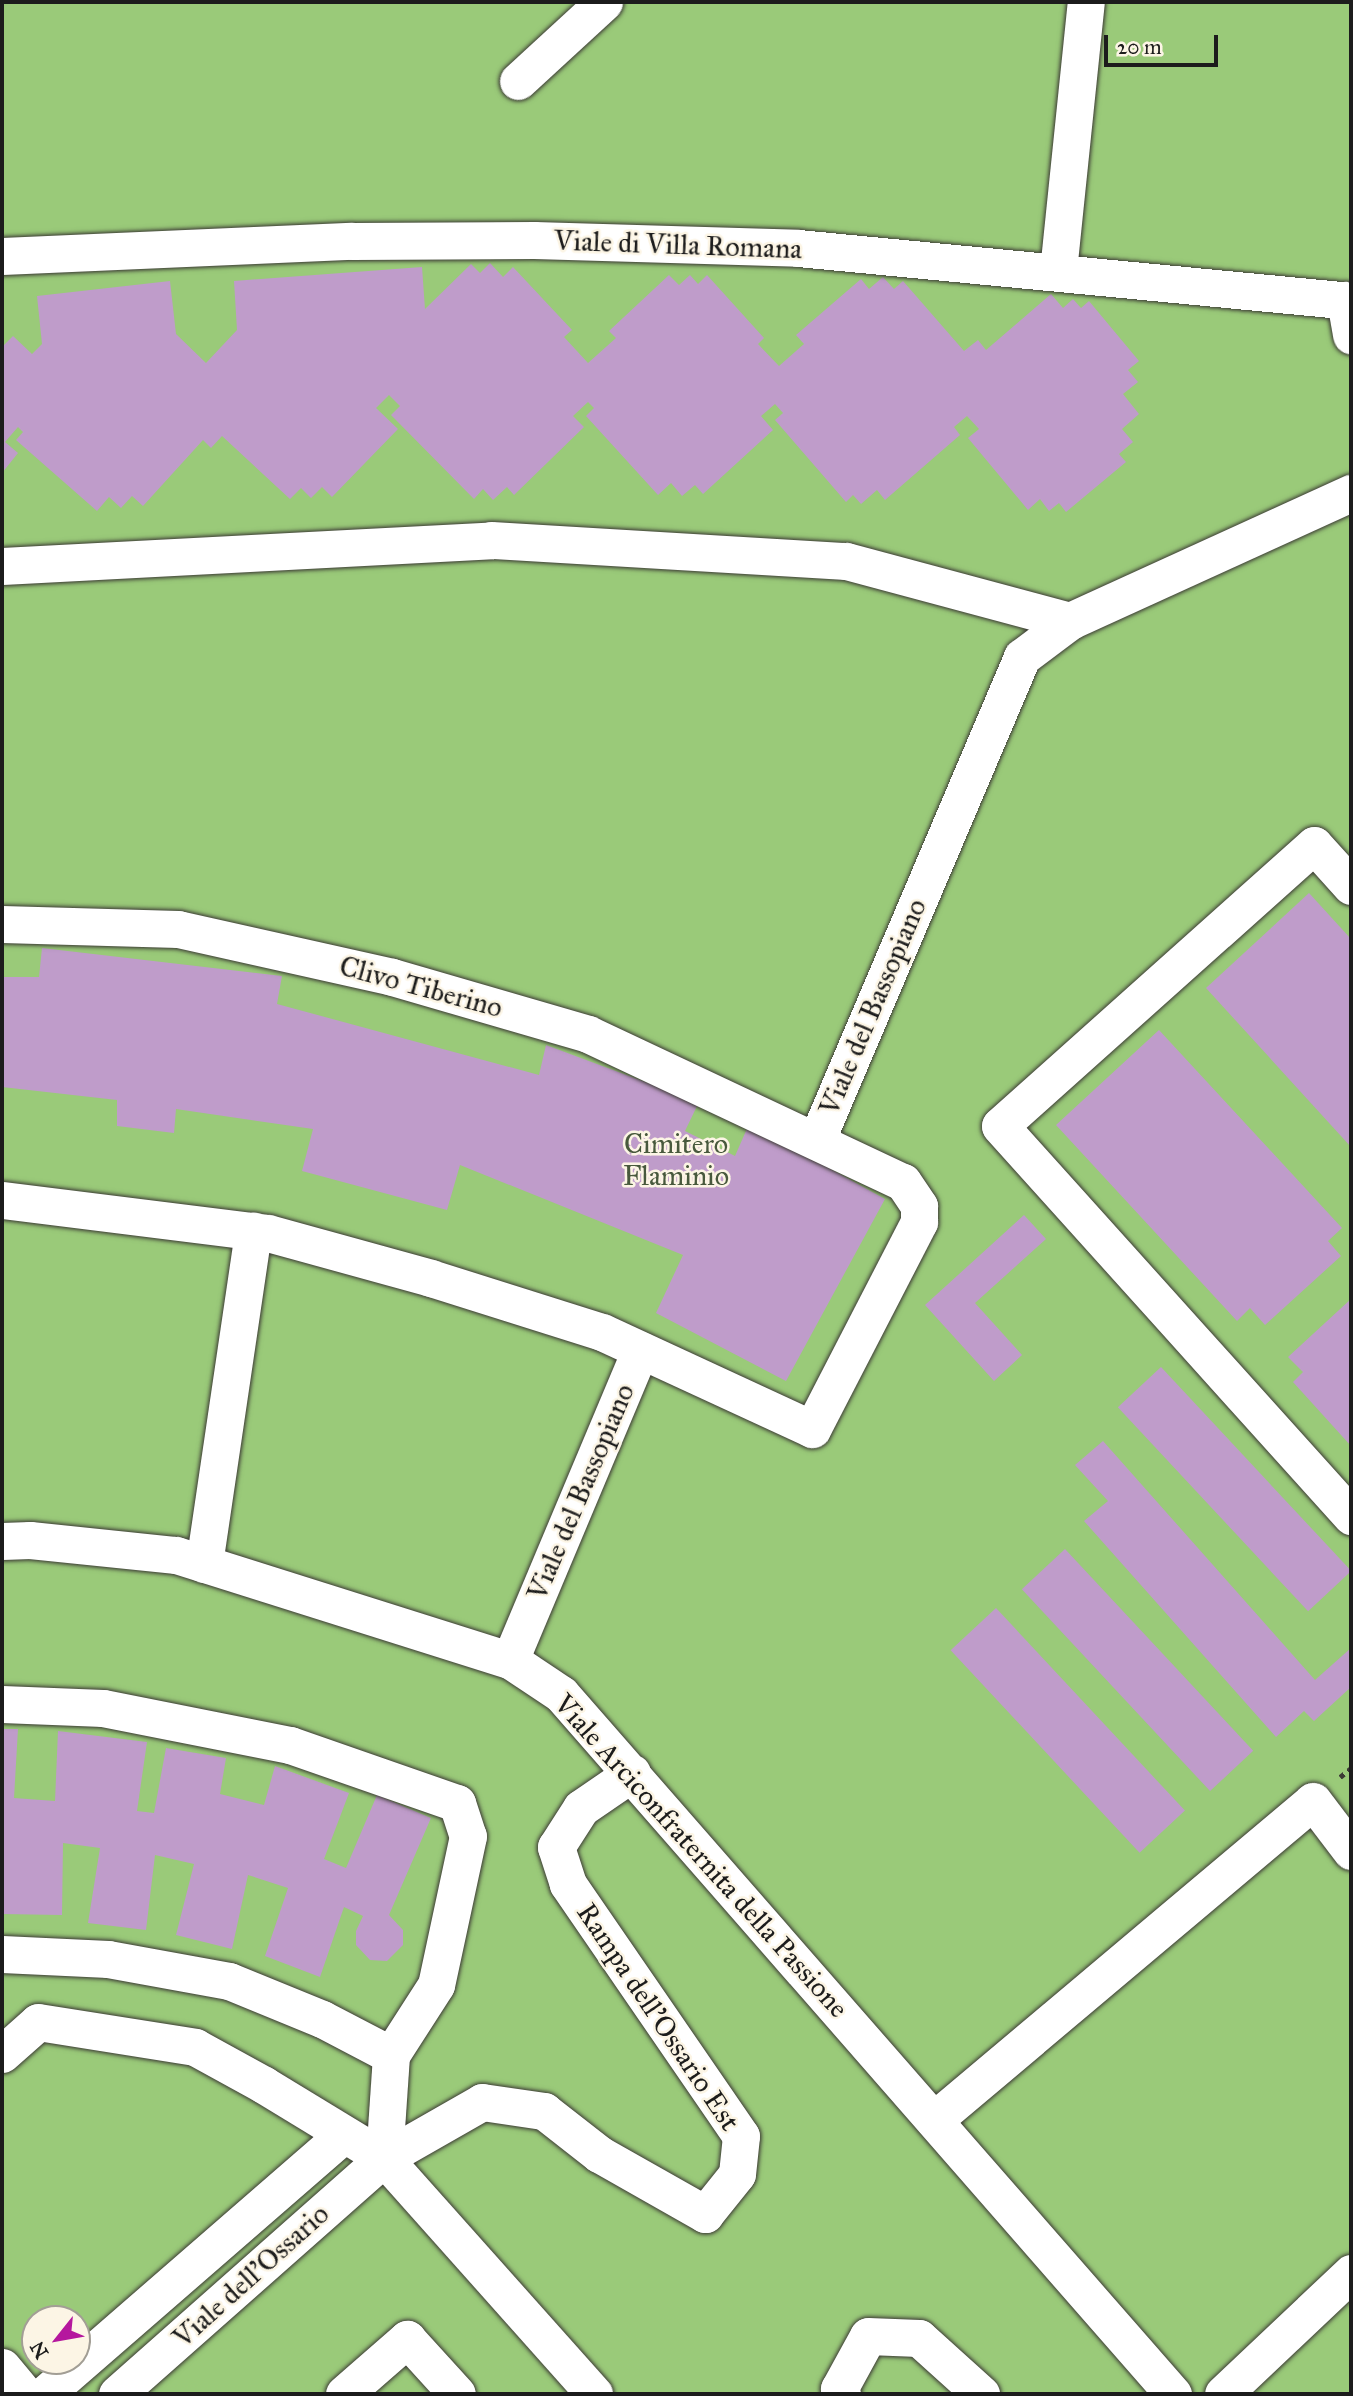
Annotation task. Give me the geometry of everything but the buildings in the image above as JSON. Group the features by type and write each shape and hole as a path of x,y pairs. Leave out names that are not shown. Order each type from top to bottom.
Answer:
{"lane":[{"path":"518,82 604,2"},
{"path":"1058,271 1086,2"},
{"name":"Viale di Villa Romana","path":"2,256 352,241 534,240 798,248 1058,271 1349,312"},
{"name":"Viale del Bassopiano","path":"510,1660 640,1350 813,1429 919,1222 919,1206 904,1181 817,1139 1022,657 1070,621 1351,494"},
{"path":"2,566 491,540 846,561 1070,621"},
{"path":"1351,886 1314,845 1000,1126 1351,1516"},
{"name":"Clivo Tiberino","path":"2,924 178,929 392,977 588,1034 817,1139"},
{"path":"2,1200 253,1231 431,1278 602,1332 640,1350"},
{"path":"204,1563 253,1231"},
{"name":"Viale Arciconfraternita della Passione","path":"2,1541 30,1540 176,1555 510,1660 561,1694 1173,2394"},
{"path":"2,1704 103,1707 290,1745 457,1803 468,1836 436,1985 391,2055 384,2158"},
{"name":"Rampa dell'Ossario Est","path":"384,2158 482,2102 544,2111 599,2154 705,2214 737,2175 741,2136 568,1884 556,1847 581,1808 632,1773"},
{"path":"934,2120 1313,1801 1351,1851"},
{"path":"2,1954 108,1958 229,1981 322,2019 391,2055"},
{"path":"2,2054 38,2022 195,2047 384,2158 594,2394"},
{"path":"46,2394 344,2134"},
{"name":"Viale dell'Ossario","path":"117,2394 384,2158"},
{"path":"1223,2394 1351,2273"},
{"path":"842,2394 839,2389 868,2336 919,2338 981,2394"},
{"path":"344,2394 407,2339 457,2394"},
{"path":"2,2367 25,2394"}],"green space":[{"name":"Cimitero Flaminio","path":"2,2 1351,2 1351,2394 2,2394"}]}
